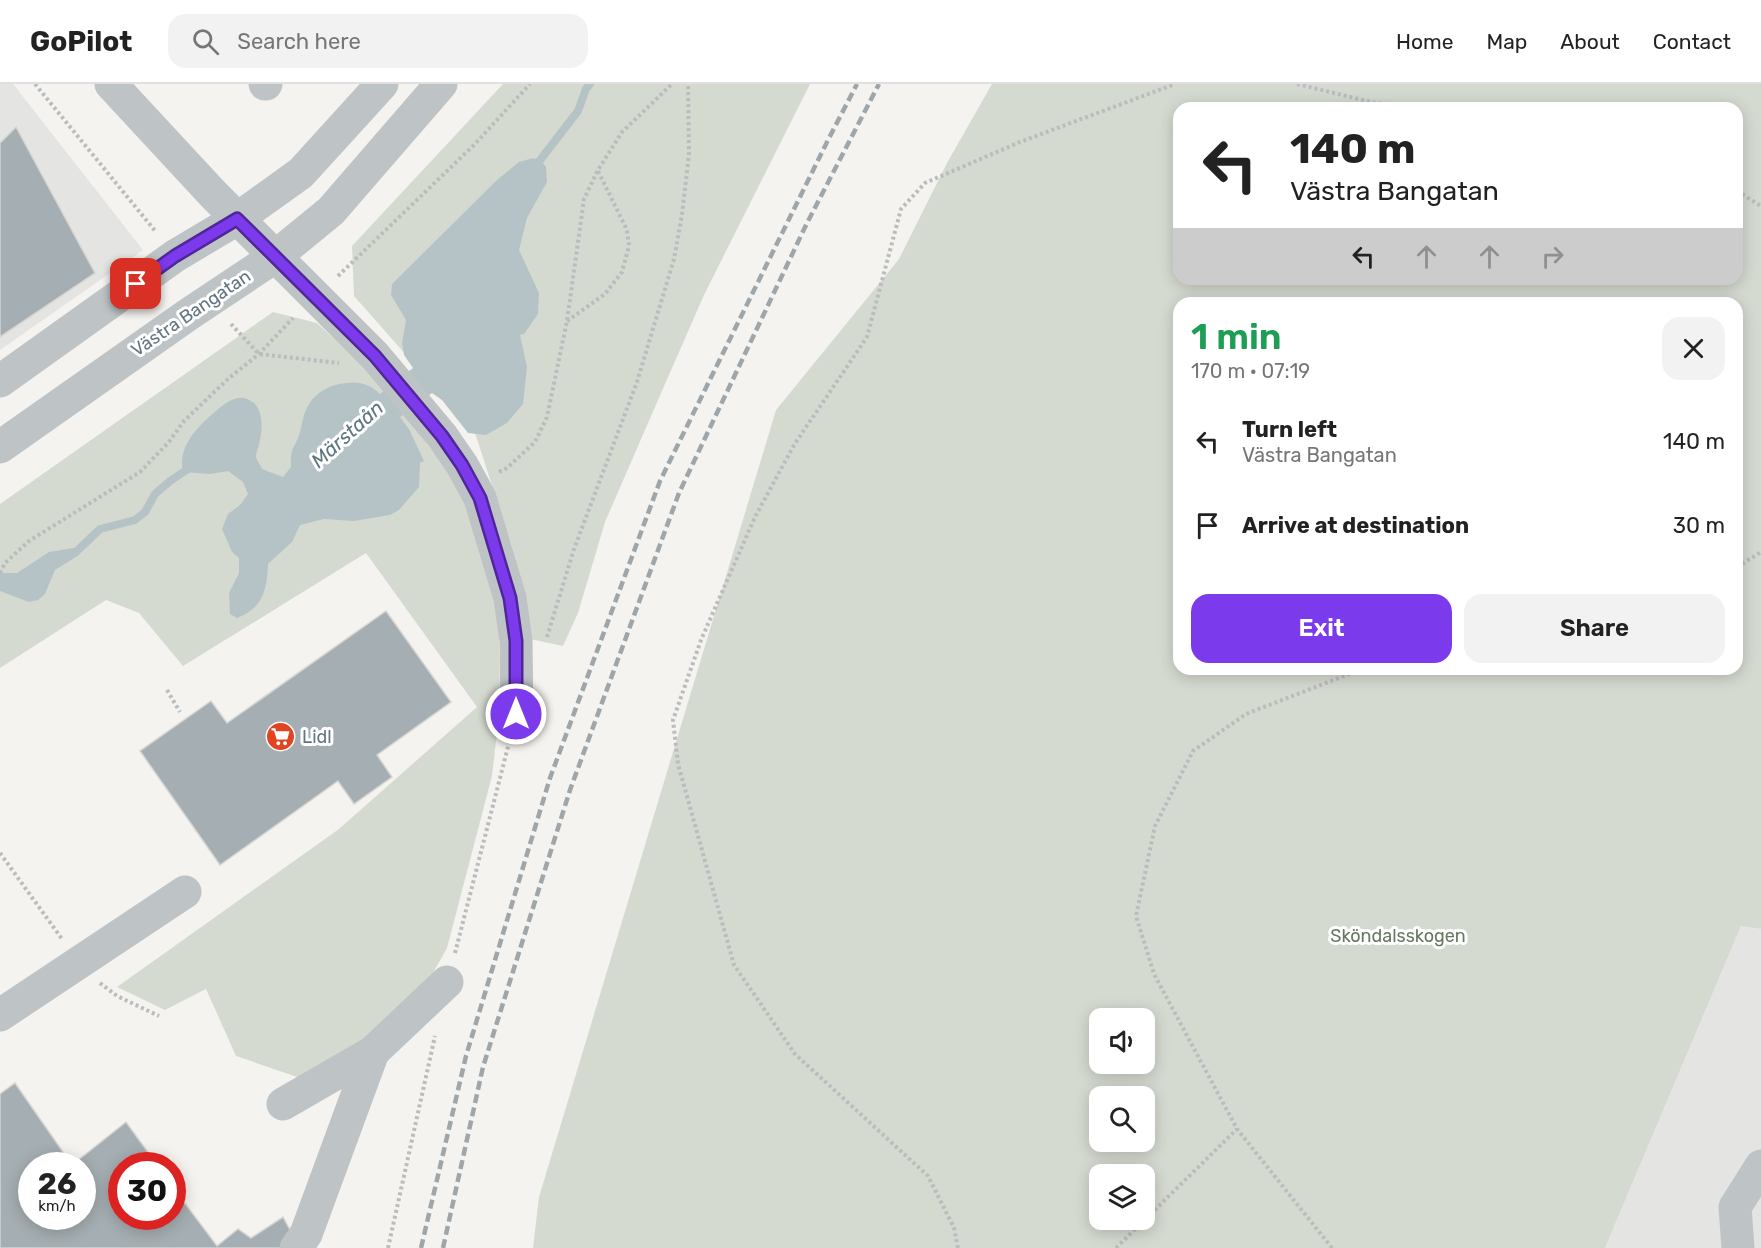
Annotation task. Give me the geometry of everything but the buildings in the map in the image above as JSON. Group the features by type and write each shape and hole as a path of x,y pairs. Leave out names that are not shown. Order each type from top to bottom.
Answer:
{"street":[{"path":"111,84 237,219 375,356 462,465 483,508 510,598 516,641 516,714"},
{"path":"0,381 175,256 237,219 301,173 382,84"},
{"name":"Västra Bangatan","path":"0,447 196,309 276,256 331,212 441,84"},
{"path":"0,1015 184,892"},
{"path":"283,1104 373,1052 447,982"},
{"path":"296,1248 306,1234 373,1052"},
{"path":"1738,1248 1735,1207 1761,1166"}],"path":[{"path":"0,573 5,563 29,542 140,472 168,443 184,421 228,379 259,354 474,145 530,84"},
{"path":"474,486 507,468 535,442 547,417 567,321 584,199 598,170 622,132 672,84"},
{"path":"546,641 574,549 637,382 674,259 689,154 688,84"},
{"path":"958,1248 954,1228 928,1176 795,1054 734,965 678,764 673,720 700,640 755,517 794,445 867,337 900,209 925,183 1020,142 1175,84"},
{"path":"1297,84 1371,102"},
{"path":"567,321 605,294 622,272 629,246 627,230 598,170"},
{"path":"1743,195 1761,206"},
{"path":"1743,563 1761,552"},
{"path":"1332,1248 1236,1129 1154,974 1136,916 1155,826 1193,751 1246,714 1347,675"},
{"path":"167,690 180,712"},
{"path":"1116,1248 1236,1129"}],"shaded area":[{"path":"0,84 13,84 143,250 0,350"},
{"path":"1741,926 1761,929 1761,1248 1605,1248"}],"green space":[{"path":"503,84 810,84 704,295 605,522 578,613 563,646 530,639 512,547 475,433 354,296 352,246"},
{"name":"Sköndalsskogen","path":"992,84 1761,84 1761,929 1741,926 1605,1248 533,1248 539,1197 776,410 899,259 947,163"},
{"path":"273,312 317,323 377,378 463,491 499,610 500,706 492,776 447,948 420,996 353,1060 303,1079 236,1056 206,989 165,1010 117,987 339,829 477,707 366,553 183,666 139,613 106,600 0,668 0,504"}],"water":[{"path":"533,158 541,160 546,167 547,182 527,218 519,250 539,293 538,314 524,334 520,335 527,367 523,404 507,423 486,435 468,433 442,400 432,393 400,417 409,429 424,461 420,463 419,487 399,510 390,515 354,521 324,519 300,525 292,542 268,564 265,590 258,603 246,614 237,618 230,614 229,593 239,573 239,558 232,552 222,529 228,514 240,505 248,494 243,482 228,471 210,474 183,472 183,455 193,434 225,404 236,398 248,399 254,403 260,413 262,425 257,460 262,469 283,477 291,467 292,451 305,412 318,394 334,385 356,383 365,384 380,394 413,368 404,355 402,343 406,320 391,295 392,284 497,180 519,162"},
{"path":"73,548 79,555 55,570 45,594 38,600 29,602 0,591 0,573 17,573 49,552"}],"waterway":[{"name":"Märstaån","path":"534,168 578,111 590,84"},
{"name":"Märstaån","path":"68,555 77,551 100,529 135,520 145,512 155,494 191,467"}],"railway":[{"path":"421,1248 466,1056 550,778 660,481 857,84"},
{"path":"443,1248 483,1067 570,790 679,493 807,223 879,84"}],"place":[{"name":"Lidl","path":"281,737"}],"route":[{"path":"136,284 175,256 237,219 375,356 442,436 462,465 480,498 510,598 516,641 516,714"}]}
